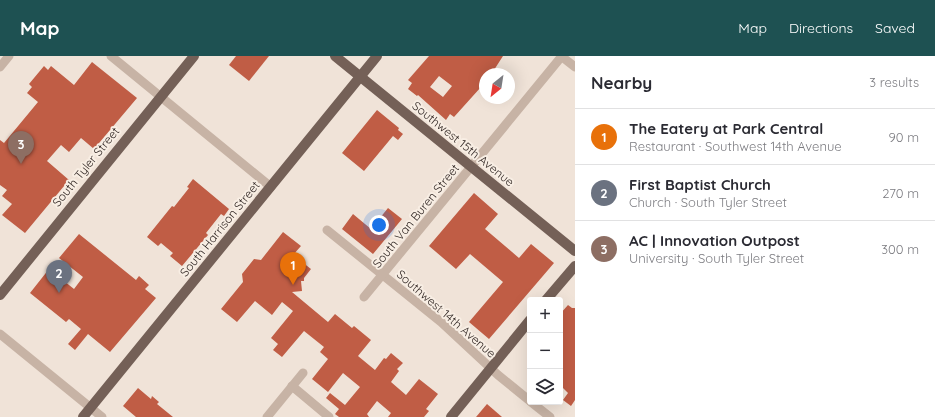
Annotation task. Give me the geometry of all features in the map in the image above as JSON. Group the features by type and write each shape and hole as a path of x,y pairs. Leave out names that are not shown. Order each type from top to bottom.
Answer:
{"main road":[{"name":"South Tyler Street","path":"0,295 194,56"},
{"name":"Southwest 15th Avenue","path":"335,56 575,251"},
{"name":"South Harrison Street","path":"83,417 378,56"},
{"path":"549,297 575,266"},
{"path":"451,417 527,324"}],"street":[{"path":"0,67 9,56"},
{"path":"111,56 271,187"},
{"path":"562,56 575,67"},
{"name":"South Van Buren Street","path":"364,297 562,56"},
{"name":"Southwest 14th Avenue","path":"327,230 446,327 527,399"},
{"path":"0,334 102,417"},
{"path":"266,417 303,373"},
{"path":"292,386 329,417"},
{"name":"Southwest 14th Avenue","path":"534,405 550,417"}],"building":[{"path":"236,56 269,56 249,81 229,65"},
{"path":"429,56 503,56 495,68 479,68 479,89 454,117 450,114 446,120 418,95 417,96 408,89 412,83 408,80","holes":["439,76 452,86 443,97 430,87"]},
{"path":"92,62 137,98 94,149 81,138 69,152 61,145 47,161 69,180 25,233 2,215 12,204 2,196 7,190 0,185 0,140 4,143 38,102 27,93 32,87 29,84 44,66 48,70 51,66 74,85"},
{"path":"377,110 399,128 398,130 403,134 398,140 393,136 364,171 342,153"},
{"path":"193,179 229,209 224,216 221,214 206,233 208,235 182,266 170,256 173,253 161,243 158,246 147,237 172,206 174,207 189,188 187,187"},
{"path":"474,193 498,214 485,229 519,258 531,244 554,263 489,339 469,322 503,282 470,254 456,269 429,246"},
{"path":"388,208 402,219 373,254 342,229 353,214 371,229"},
{"path":"283,232 301,246 293,255 311,269 304,278 304,281 301,281 302,291 292,292 328,322 335,314 352,328 354,326 371,340 358,356 375,370 384,358 386,359 391,353 403,363 397,369 399,371 391,382 406,395 419,379 438,394 426,409 429,411 424,417 388,417 391,413 377,401 367,414 369,417 339,417 335,414 339,409 326,398 330,393 345,405 360,387 343,373 328,392 312,379 328,359 320,352 324,347 304,331 282,357 273,350 278,344 271,338 293,311 282,302 272,315 255,301 237,322 221,309 243,282 242,274 254,259 261,260"},
{"path":"79,234 136,280 139,276 149,285 145,289 156,298 110,352 88,334 75,350 68,344 81,329 69,319 66,322 30,293 49,269 74,289 83,277 59,258"},
{"path":"568,305 575,308 575,400 571,406 563,400 568,393 563,388 563,311"},
{"path":"138,388 151,399 152,396 159,402 157,404 173,417 136,417 123,406"},
{"path":"487,404 502,417 476,417"}],"place":[{"name":"AC | Innovation Outpost","path":"21,164"},
{"name":"The Eatery at Park Central","path":"293,285"},
{"name":"First Baptist Church","path":"59,293"}]}
